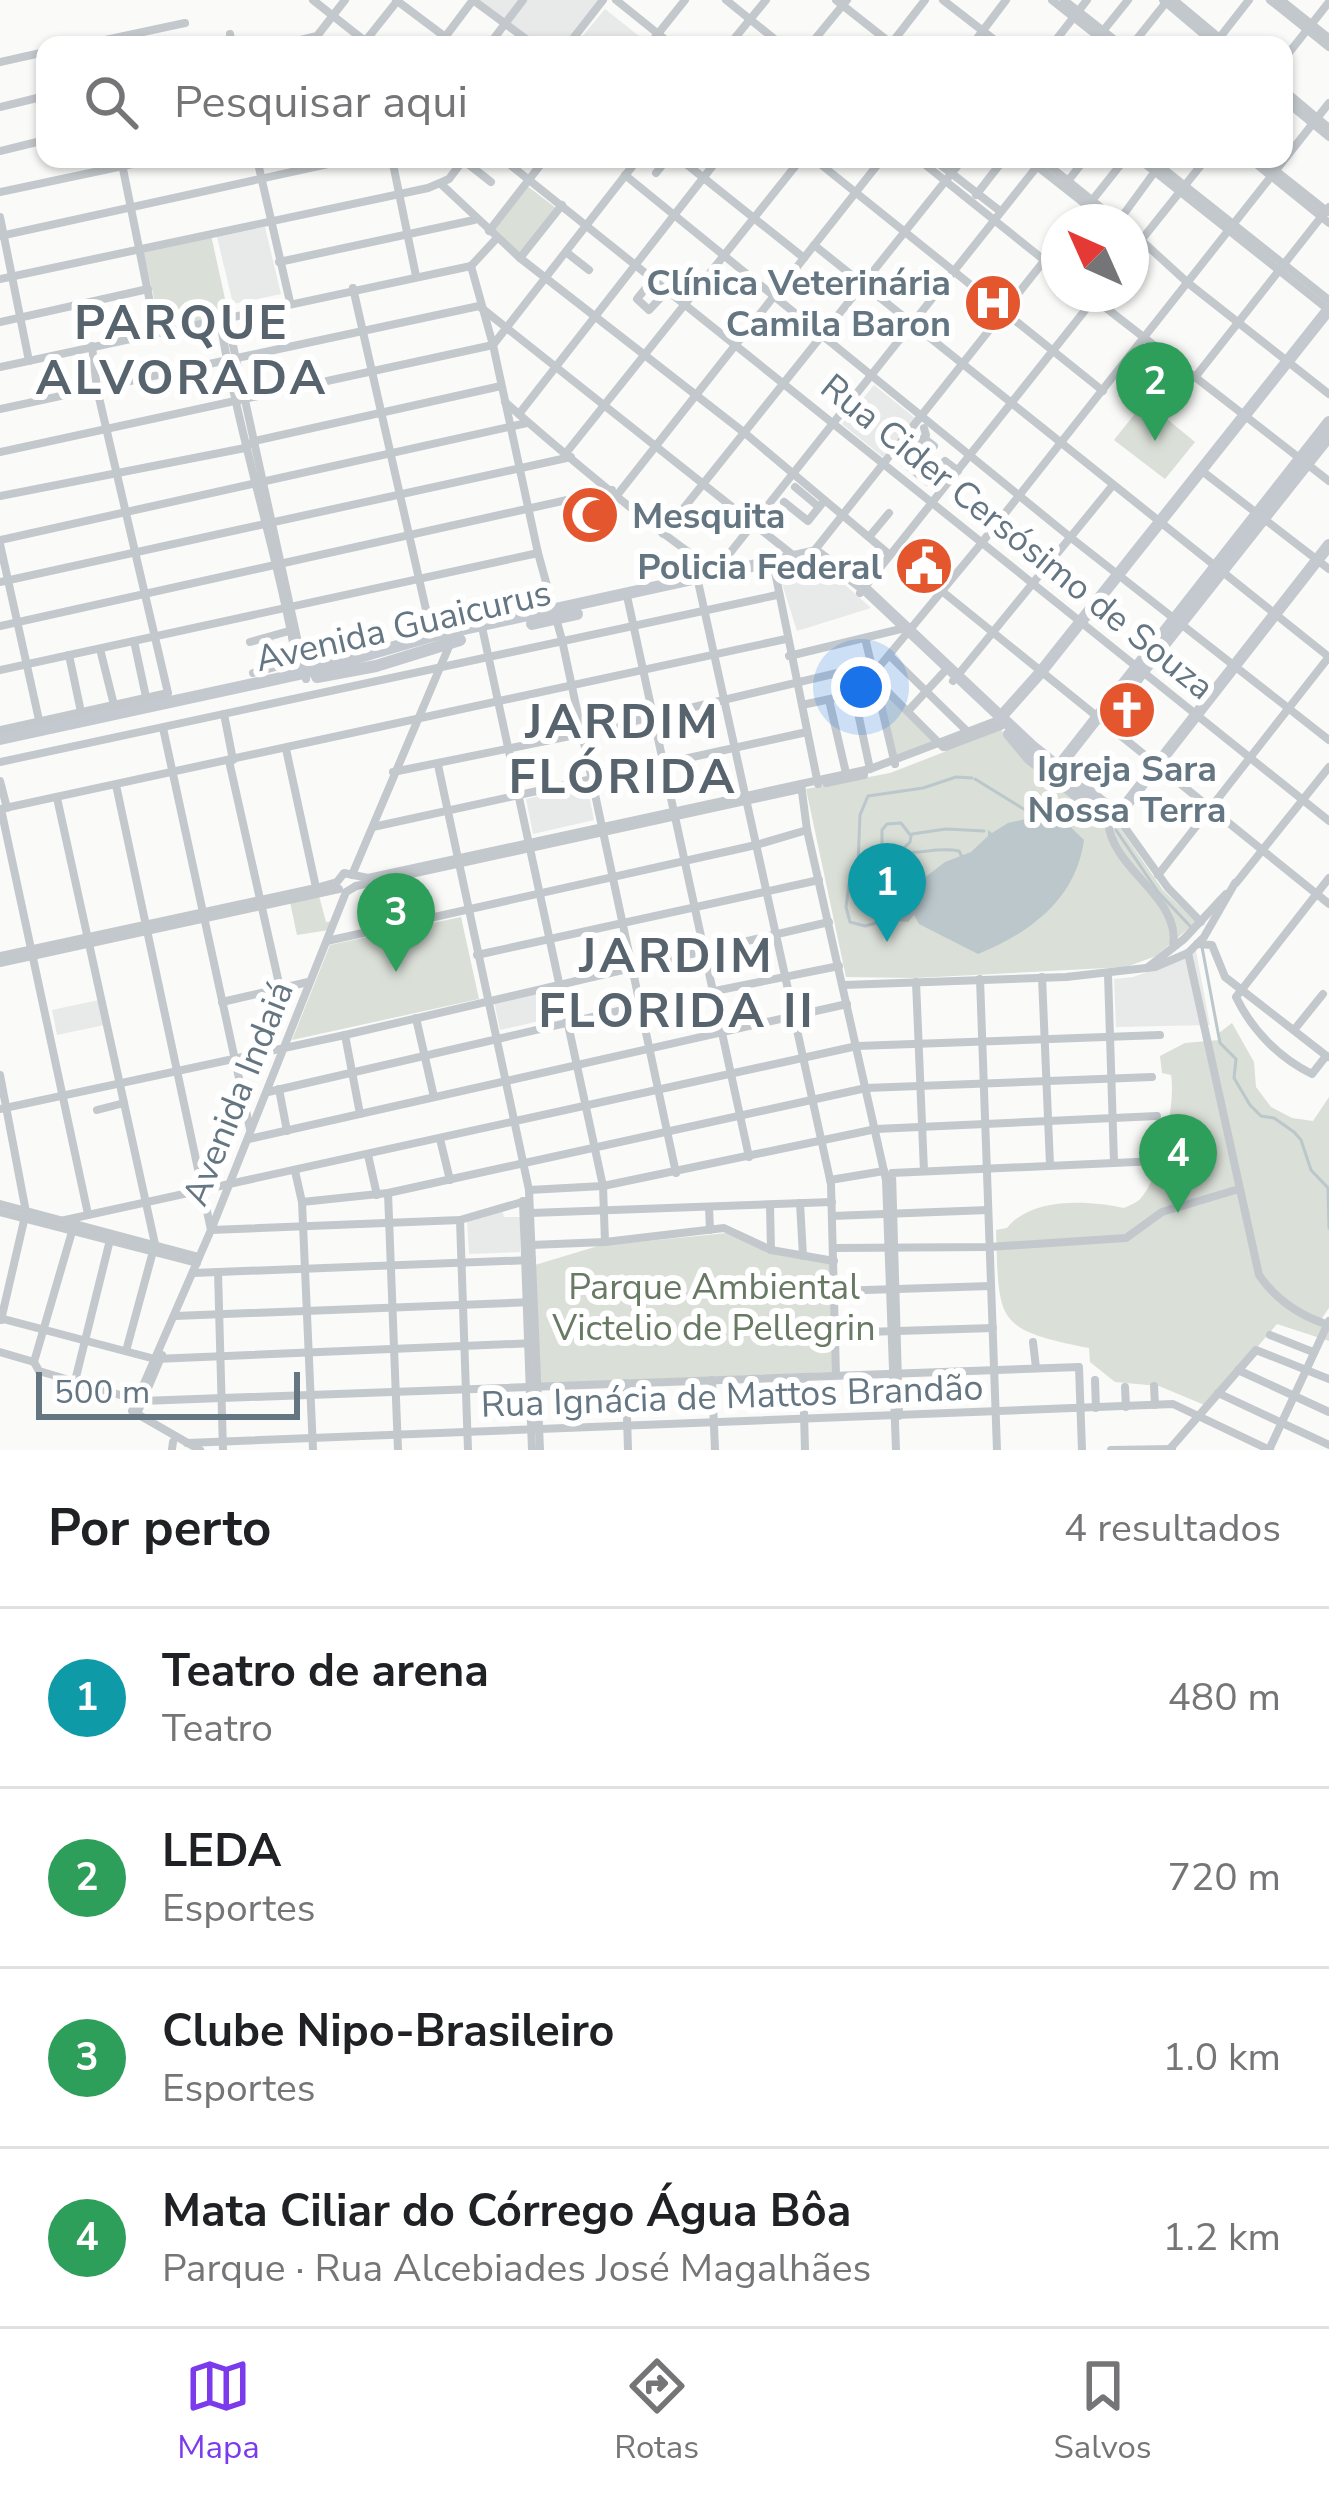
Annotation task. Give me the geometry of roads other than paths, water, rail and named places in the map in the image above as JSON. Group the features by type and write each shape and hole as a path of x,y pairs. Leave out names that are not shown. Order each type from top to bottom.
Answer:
{"main road":[{"path":"1001,722 1329,310"},
{"path":"1290,363 1329,320"},
{"path":"1058,774 1329,422"},
{"path":"1303,461 1329,436"},
{"path":"816,555 863,591 1001,722 1029,758 1113,816 1274,614 1323,564 1329,545"},
{"name":"Avenida Guaicurus","path":"0,739 371,651 699,583 731,569 816,555"},
{"name":"Avenida Guaicurus","path":"781,559 816,555"},
{"name":"Avenida Guaicurus","path":"301,671 399,667 432,639 451,642 483,631"},
{"path":"371,651 363,662 376,667"}],"street":[{"path":"314,0 356,36"},
{"path":"317,36 345,0"},
{"path":"372,36 397,0 437,36"},
{"path":"446,36 473,0 523,36"},
{"path":"496,36 523,0"},
{"path":"575,36 603,0"},
{"path":"616,0 662,36"},
{"path":"656,36 685,0"},
{"path":"726,0 770,36"},
{"path":"737,36 766,0"},
{"path":"898,36 925,0"},
{"path":"944,0 990,36"},
{"path":"979,36 1006,0"},
{"path":"1052,0 1105,36"},
{"path":"1064,0 1076,14"},
{"path":"1059,36 1088,0"},
{"path":"1101,34 1128,0"},
{"path":"1223,36 1250,0"},
{"path":"1270,0 1329,38"},
{"path":"1281,0 1329,47"},
{"path":"1139,36 1167,1 1210,36"},
{"path":"817,36 842,2 882,36"},
{"path":"1293,47 1329,2"},
{"path":"128,36 185,22"},
{"path":"0,62 36,54"},
{"path":"0,107 36,98"},
{"path":"1293,99 1329,137"},
{"path":"1293,150 1329,103"},
{"path":"1293,106 1329,128"},
{"path":"0,151 36,142"},
{"path":"0,193 102,168"},
{"path":"123,168 156,332"},
{"path":"259,168 290,302"},
{"path":"2,236 308,168"},
{"path":"394,168 416,276"},
{"path":"0,279 428,188 441,184 456,168"},
{"path":"473,168 491,182"},
{"name":"Rua Cider Cersósimo de Souza","path":"516,168 1329,821"},
{"path":"0,367 471,266 538,168"},
{"path":"0,452 493,345 631,168"},
{"path":"656,173 660,168"},
{"path":"691,168 804,258"},
{"path":"519,414 711,168"},
{"path":"4,582 520,470 569,455 794,168"},
{"path":"826,168 1102,391"},
{"path":"0,626 615,492 874,168"},
{"path":"934,168 997,216 1041,258"},
{"path":"940,168 948,177"},
{"path":"663,534 956,168"},
{"path":"974,198 997,168"},
{"path":"504,401 702,564 715,570 731,569 753,524 1035,168"},
{"path":"1048,168 1090,203 1118,168"},
{"path":"1065,184 1078,168"},
{"path":"1131,204 1154,168"},
{"path":"1157,168 1231,230 1329,300"},
{"path":"1149,228 1199,168"},
{"path":"1196,376 1327,214 1265,168"},
{"path":"1269,168 1275,174"},
{"path":"802,705 854,694 875,677 906,632 943,592 1280,168"},
{"path":"625,175 1070,537 1329,740"},
{"path":"441,184 520,258 746,434 822,504"},
{"path":"520,258 562,205"},
{"path":"0,218 28,361"},
{"path":"279,262 475,219"},
{"path":"814,244 1329,657 1158,868"},
{"path":"566,252 589,270"},
{"path":"1149,252 1329,394"},
{"path":"816,555 841,514 1041,265"},
{"path":"471,266 562,640 676,1173"},
{"path":"1281,268 1329,310"},
{"path":"653,279 637,299 649,310 668,290"},
{"path":"353,288 439,666"},
{"path":"0,322 148,290"},
{"path":"0,409 479,306 657,443 753,524 781,559 776,596 818,783"},
{"path":"863,591 1082,312"},
{"path":"1116,312 1329,482"},
{"path":"223,319 254,441 301,671"},
{"path":"0,739 39,720 168,693 106,430 92,346"},
{"path":"0,496 245,448 254,441 501,386"},
{"path":"241,400 245,448 260,482"},
{"path":"39,720 29,664 4,582 0,542 528,423"},
{"path":"934,446 924,433 901,466 930,484 945,461 958,471"},
{"path":"1204,472 1323,564"},
{"path":"908,711 951,676 992,632 1113,485"},
{"path":"795,488 841,514 890,555"},
{"path":"784,502 808,521 822,504"},
{"path":"869,537 889,513"},
{"path":"0,670 538,553"},
{"path":"702,564 699,583 704,610 830,1180 836,1375"},
{"path":"943,592 1329,904"},
{"path":"0,762 224,714 399,667 439,666 776,596"},
{"path":"627,598 749,1156"},
{"path":"288,609 301,671"},
{"path":"250,642 289,631"},
{"path":"483,631 603,1186 605,1242"},
{"path":"789,656 906,632"},
{"path":"268,638 274,659"},
{"path":"865,638 895,765"},
{"path":"3,809 786,639"},
{"path":"134,641 146,697"},
{"path":"355,880 393,772 451,642"},
{"path":"100,649 113,705"},
{"path":"69,656 81,712"},
{"path":"890,656 971,734"},
{"path":"253,673 301,671"},
{"path":"393,772 795,684 875,677"},
{"path":"875,677 943,746"},
{"path":"854,694 870,769"},
{"path":"829,700 846,773"},
{"path":"224,714 280,988"},
{"path":"0,960 895,765 1001,722"},
{"path":"163,728 249,1135 287,1131 847,1004"},
{"path":"373,826 807,732"},
{"path":"286,748 316,891"},
{"path":"438,765 522,1163 531,1214 528,1261"},
{"path":"818,783 895,765"},
{"path":"1147,968 1201,921 1329,767"},
{"path":"0,782 64,1094 78,1220 43,1330 37,1366"},
{"path":"116,784 212,1230 460,1220 527,1197 676,1173 876,1129 1157,1116"},
{"path":"801,786 807,830 888,1172 898,1450"},
{"path":"57,798 155,1247 126,1351"},
{"path":"1113,816 1207,933"},
{"path":"1113,816 1112,836 1174,927 1172,948 1178,958"},
{"path":"326,940 807,830"},
{"path":"341,888 342,874 355,880"},
{"path":"382,878 394,925"},
{"path":"1239,993 1329,878"},
{"path":"477,955 819,880"},
{"path":"844,985 1108,974 1147,968 1178,958 1197,944 1235,883"},
{"name":"Avenida Indaiá","path":"187,1446 135,1413 310,982 341,888"},
{"path":"1159,957 1170,934 1162,908"},
{"path":"3,1108 345,1035 829,922"},
{"path":"1197,944 1213,947 1219,970 1239,993 1328,1057 1312,1074 1275,1050 1244,1014 1239,993"},
{"path":"1188,952 1259,1275 1271,1292 1326,1323 1269,1450"},
{"path":"266,1092 640,1006 839,966"},
{"path":"1108,974 1114,1162"},
{"path":"1043,977 1050,1165"},
{"path":"980,979 997,1450"},
{"path":"222,1002 310,982"},
{"path":"916,982 924,1171"},
{"path":"1294,1030 1323,994"},
{"path":"416,1018 434,1097"},
{"path":"345,1035 360,1114"},
{"path":"0,1208 51,1222 78,1220 857,1046 1160,1035"},
{"path":"0,1075 26,1216 1,1320 158,1358 532,1344"},
{"path":"302,1202 388,1193 866,1088 1152,1077"},
{"path":"279,1089 287,1131"},
{"path":"97,1110 124,1103"},
{"path":"440,1139 450,1180"},
{"path":"368,1155 376,1195"},
{"path":"830,1180 888,1172 1157,1161"},
{"path":"295,1170 304,1227 313,1450"},
{"path":"834,1248 1126,1238 1162,1212 1239,1189"},
{"path":"388,1193 398,1450"},
{"path":"527,1197 536,1450"},
{"path":"531,1214 832,1202"},
{"path":"800,1203 803,1256"},
{"path":"770,1204 770,1250"},
{"path":"709,1207 710,1230"},
{"path":"832,1216 988,1210"},
{"path":"78,1220 85,1227 218,1271 528,1261"},
{"path":"51,1222 78,1220 110,1240 155,1247"},
{"path":"460,1220 468,1450"},
{"path":"531,1245 730,1230 770,1250 834,1261"},
{"path":"75,1381 110,1240"},
{"path":"218,1271 223,1445"},
{"path":"835,1292 991,1286"},
{"path":"175,1315 530,1302"},
{"path":"834,1333 993,1328"},
{"path":"1270,1335 1313,1352"},
{"path":"1034,1342 1036,1368"},
{"path":"1111,1450 1171,1449 1256,1350 1329,1378"},
{"path":"0,1352 140,1401 1079,1367 1082,1450"},
{"path":"1238,1370 1329,1412"},
{"path":"803,1377 806,1450"},
{"path":"712,1380 715,1450"},
{"path":"1096,1380 1096,1408"},
{"path":"626,1383 628,1450"},
{"path":"1154,1386 1155,1406"},
{"path":"1125,1388 1126,1406"},
{"path":"1218,1394 1329,1445"},
{"name":"Rua Ignácia de Mattos Brandão","path":"187,1446 1173,1404 1269,1450"},
{"path":"187,1446 200,1450"}],"waterway":[{"path":"858,864 860,815 868,796 923,788 956,777 972,778"},
{"path":"975,779 1022,808"},
{"path":"1024,809 1033,818"},
{"path":"882,845 887,824 901,823 911,836 900,852"},
{"path":"1116,830 1158,892 1190,926"},
{"path":"912,834 984,831"},
{"path":"883,846 910,853 959,851 962,857"},
{"path":"859,884 858,864 882,847"},
{"path":"887,920 865,926 850,922 846,907 849,884 910,893"},
{"path":"1202,947 1220,1043 1236,1059 1234,1078 1261,1116 1274,1118 1301,1140 1311,1170 1328,1188 1329,1228"}],"place":[{"name":"Clínica Veterinária Camila Baron","path":"993,303"},
{"name":"LEDA","path":"1155,441"},
{"name":"Mesquita","path":"590,515"},
{"name":"Policia Federal","path":"924,566"},
{"name":"Igreja Sara Nossa Terra","path":"1127,710"},
{"name":"Teatro de arena","path":"887,942"},
{"name":"Clube Nipo-Brasileiro","path":"396,972"},
{"name":"Mata Ciliar do Córrego Água Bôa","path":"1178,1213"}],"district":[{"name":"PARQUE ALVORADA","path":"182,350"},
{"name":"JARDIM FLÓRIDA","path":"623,748"},
{"name":"JARDIM FLORIDA II","path":"677,982"}],"park label":[{"name":"Parque Ambiental Victelio de Pellegrin","path":"714,1306"}]}
